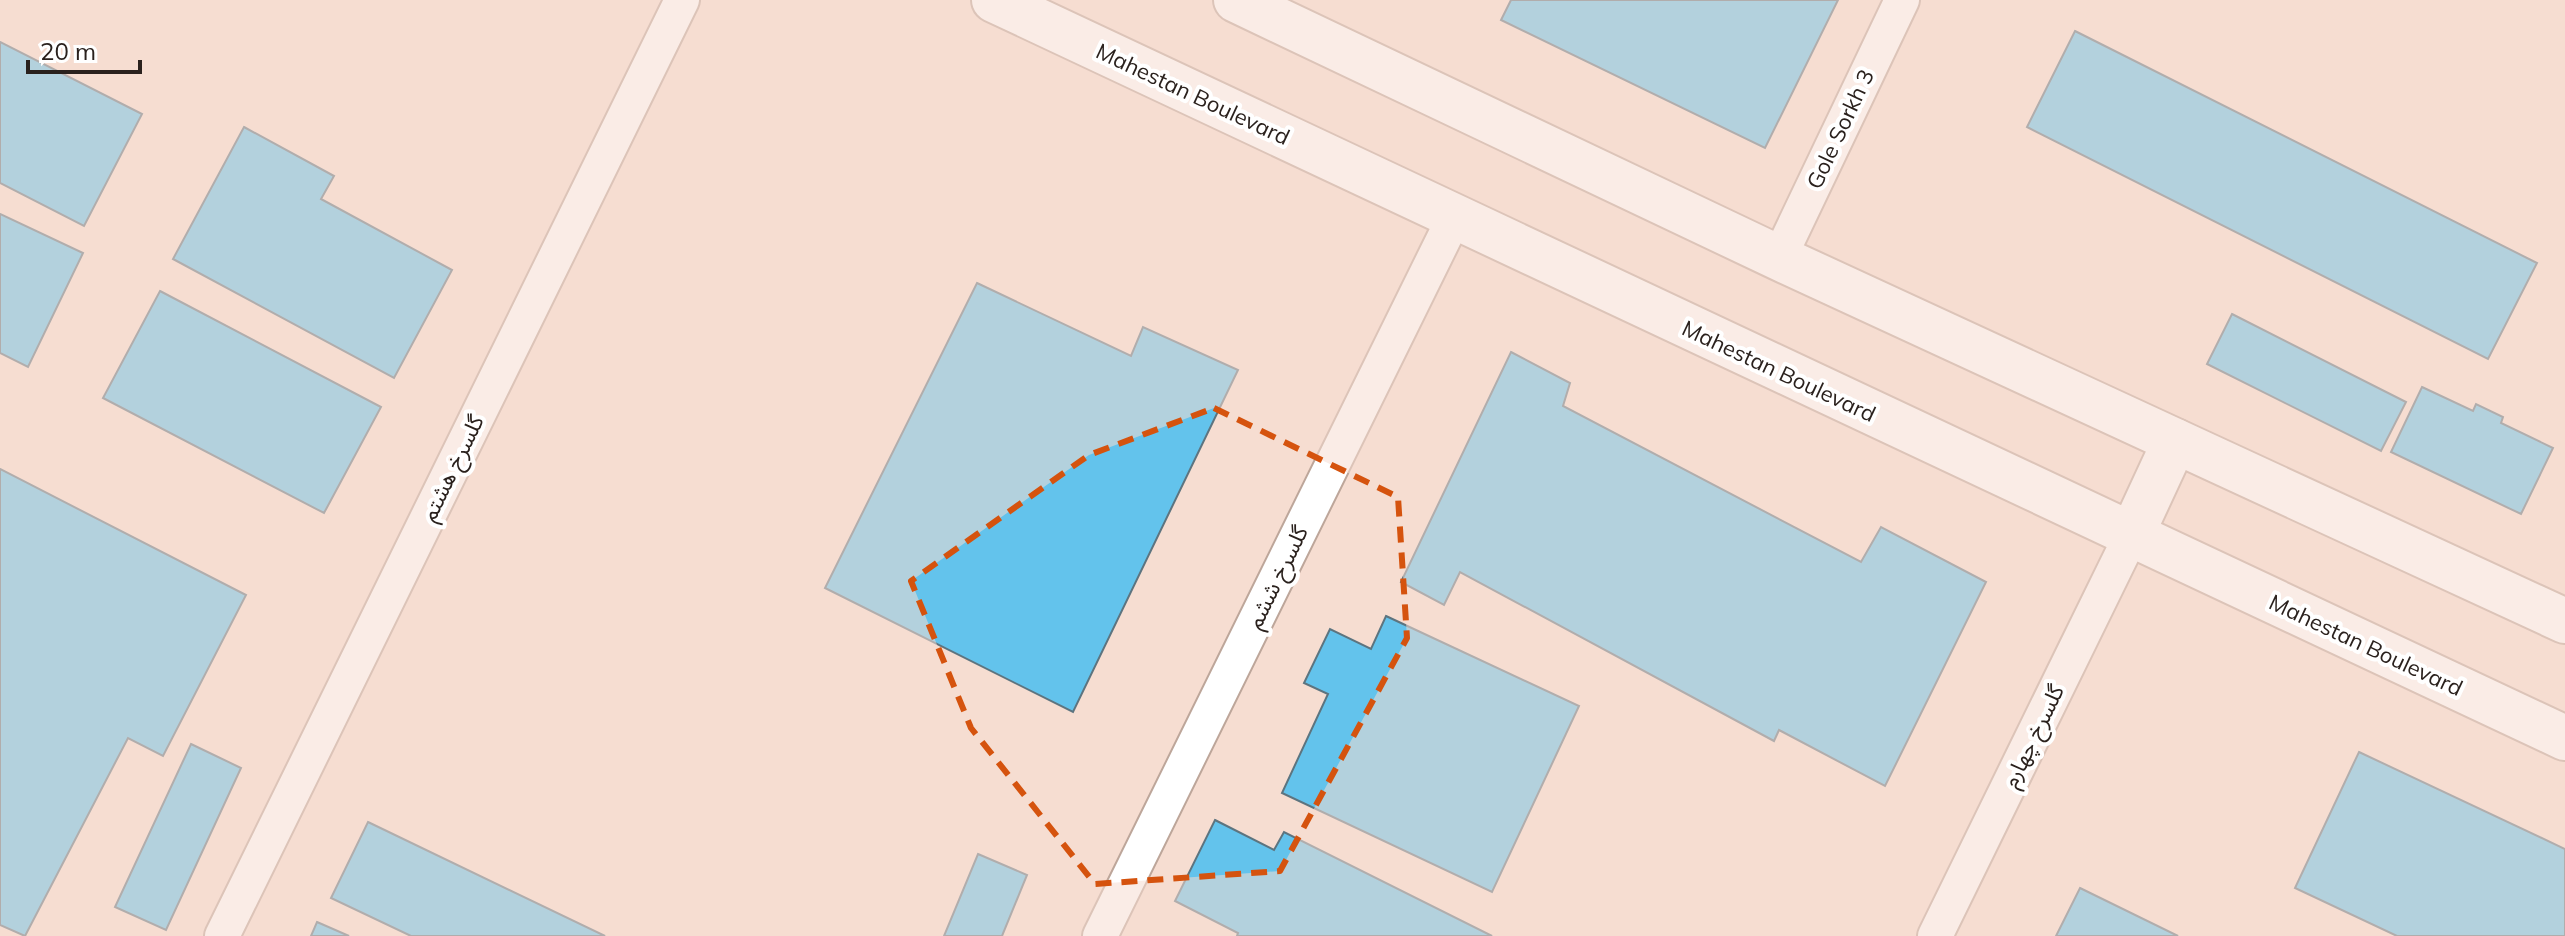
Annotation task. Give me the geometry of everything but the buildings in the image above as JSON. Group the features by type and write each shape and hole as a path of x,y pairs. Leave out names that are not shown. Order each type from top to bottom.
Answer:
{"street":[{"name":"گلسرخ هشتم","path":"222,936 682,0"},
{"name":"Mahestan Boulevard","path":"994,0 2565,738"},
{"path":"1236,0 1779,258 2565,621"},
{"name":"Gole Sorkh 3","path":"1779,258 1902,0"},
{"name":"گلسرخ ششم","path":"1100,936 1454,218"},
{"path":"2131,536 2175,441"},
{"name":"گلسرخ چهارم","path":"1935,936 2131,536"}],"highlighted area":[{"path":"1214,408 1398,497 1407,638 1280,871 1095,884 971,728 911,581 1089,455"}]}
